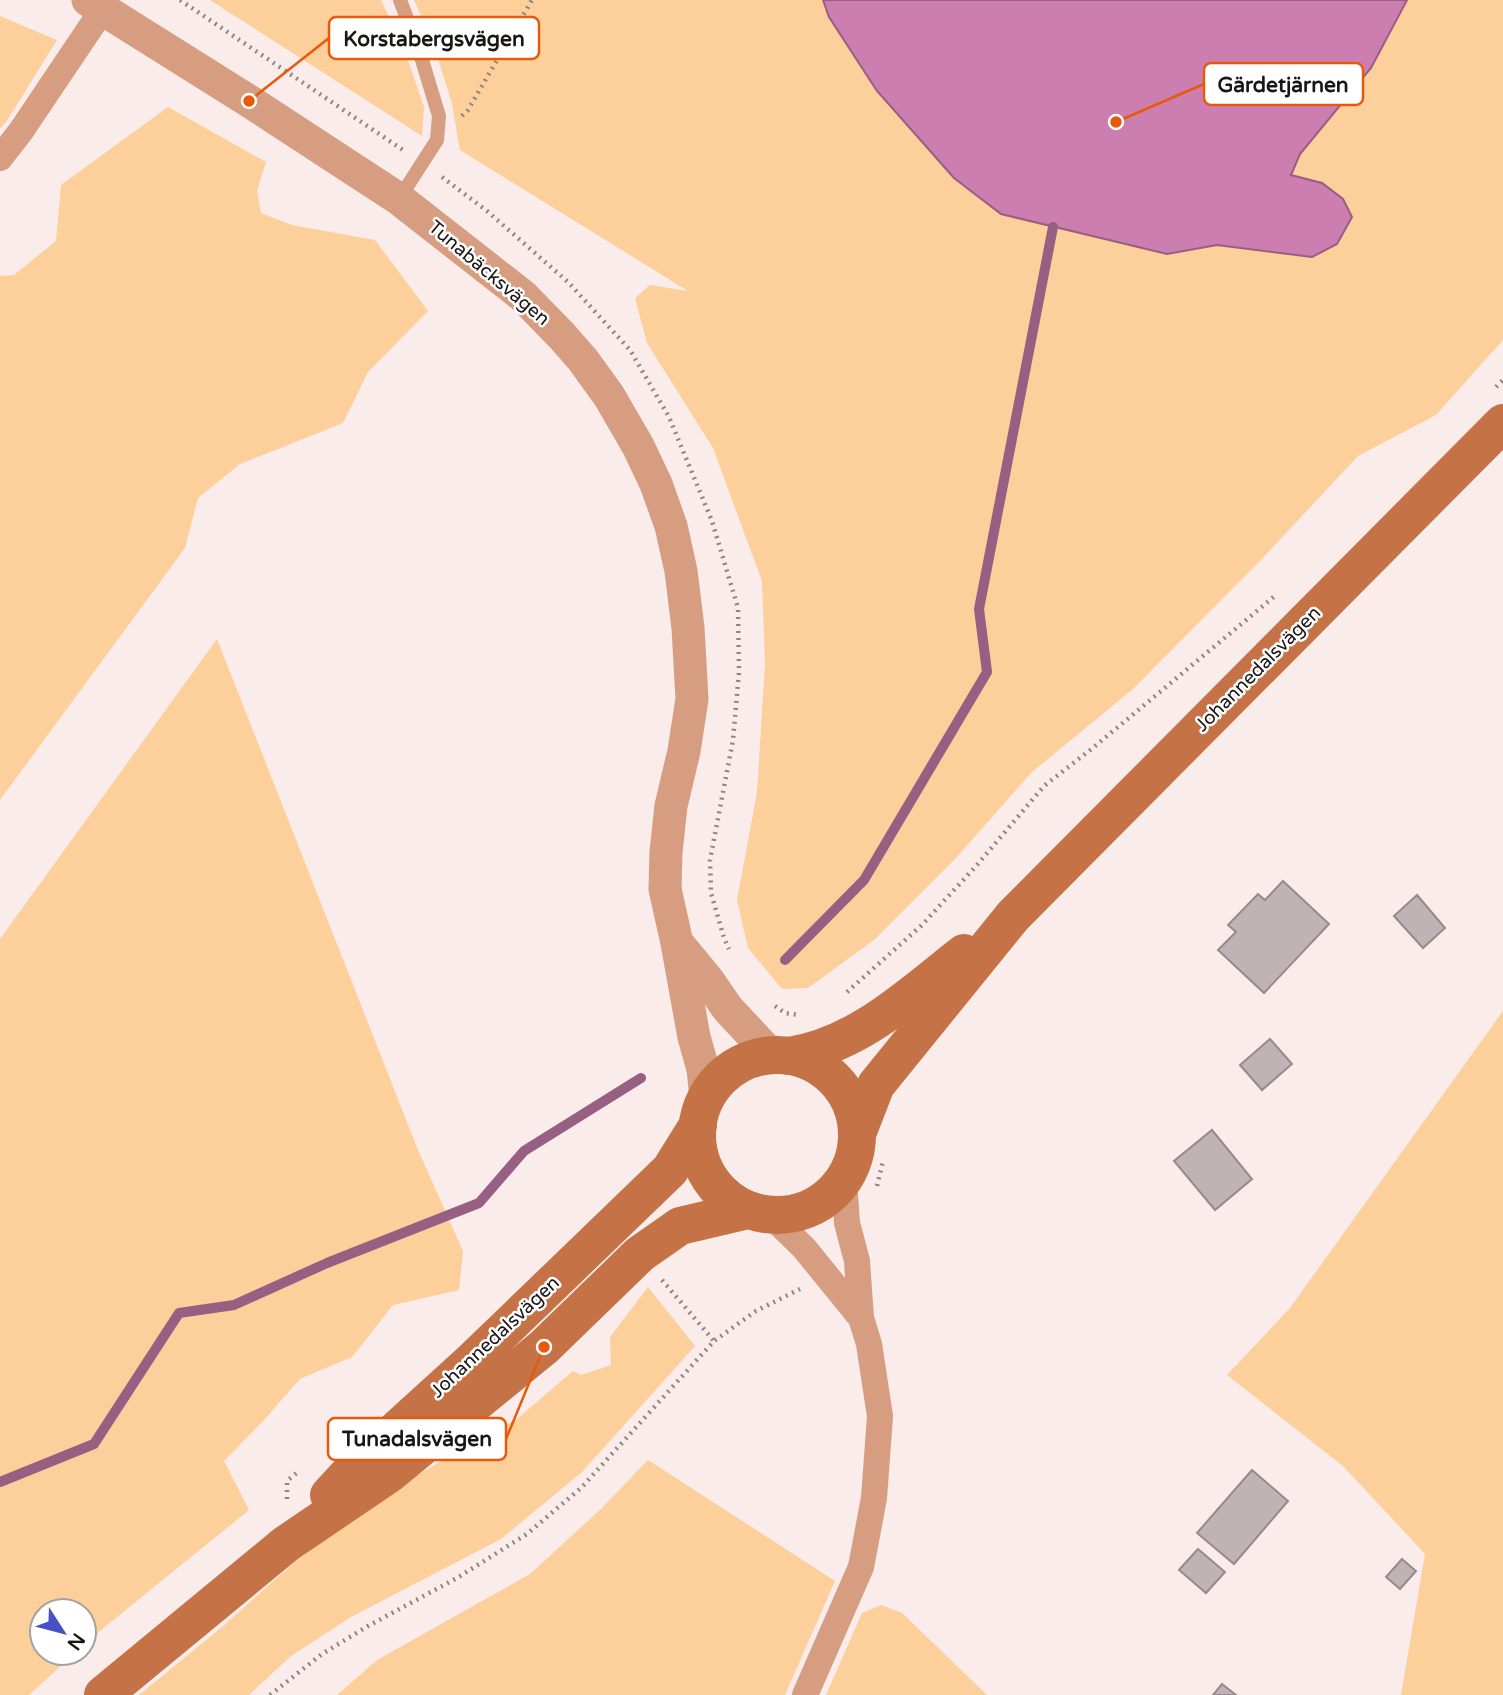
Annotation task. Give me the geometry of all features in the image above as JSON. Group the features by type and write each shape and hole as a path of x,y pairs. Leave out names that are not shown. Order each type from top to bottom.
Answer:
{"main road":[{"name":"Johannedalsvägen","path":"857,1134 876,1085 1013,916 1503,424"},
{"name":"Johannedalsvägen","path":"780,1056 841,1041 871,1025 1013,916"},
{"path":"780,1056 813,1064 836,1081 847,1096 854,1113 857,1134 856,1149 844,1180 824,1200 804,1210 785,1215 759,1212 727,1198 707,1173 699,1151 702,1112 715,1086 742,1063 757,1058 780,1056"},
{"name":"Johannedalsvägen","path":"286,1544 352,1470 473,1360 670,1170 702,1112"},
{"name":"Johannedalsvägen","path":"103,1695 286,1544 389,1474 431,1440 544,1347 640,1254 680,1226 759,1212"}],"street":[{"path":"0,158 21,131 95,4"},
{"name":"Tunabäcksvägen","path":"95,4 400,199 523,296 583,360 609,396 638,446 656,484 671,526 681,571 688,628 692,699 684,751 671,806 665,889 694,1037 703,1069 702,1112"},
{"name":"Tunabäcksvägen","path":"677,943 729,1009 780,1056"},
{"path":"806,1695 861,1567 874,1498 880,1416 869,1343 861,1318 857,1261 847,1223 844,1180"},
{"path":"759,1212 804,1248 861,1318"}],"lane":[{"path":"400,0 439,116 437,140 400,199"}],"path":[{"path":"180,0 423,163 487,211 568,282 630,350 670,417 712,521 738,608 739,672 733,740 709,860 711,893 729,950"},
{"path":"437,140 468,110 532,0"},
{"path":"764,1000 785,1013 808,1016"}],"shaded area":[{"path":"210,0 381,0 404,49 424,107 422,136"},
{"path":"414,0 823,0 829,17 877,91 954,178 1001,214 1167,254 1217,245 1312,257 1322,183 1291,176 1300,154 1371,68 1407,0 1503,0 1503,340 1436,415 1358,456 1258,563 1133,689 1032,772 955,859 874,940 808,988 782,989 748,948 737,900 757,792 765,664 762,581 713,448 647,343 635,298 650,285 688,291 460,150 452,104 433,42"},
{"path":"823,0 1407,0 1371,68 1300,154 1291,175 1322,183 1343,199 1352,217 1337,244 1312,257 1217,245 1167,254 1001,214 954,178 877,91 829,17"},
{"path":"0,16 57,40 0,129"},
{"path":"168,107 266,162 257,191 261,213 292,225 375,240 428,311 368,372 343,423 240,464 198,498 185,548 0,800 0,276 14,275 56,241 61,185"},
{"path":"217,639 418,1150 463,1251 459,1290 393,1305 352,1357 300,1379 224,1461 249,1510 98,1633 98,1597 28,1597 28,1667 60,1667 29,1695 0,1695 0,939"},
{"path":"1503,1011 1503,1695 1401,1695 1425,1554 1343,1466 1227,1375 1290,1308"},
{"path":"648,1287 695,1346 582,1472 501,1539 351,1617 291,1656 249,1695 139,1695 222,1627 296,1561 406,1481 517,1419 573,1371 581,1375 611,1365 610,1337"},
{"path":"648,1460 835,1581 785,1695 337,1695 377,1660 530,1574 601,1509"},
{"path":"881,1605 902,1613 987,1695 826,1695 862,1613"}],"building":[{"path":"1283,881 1329,924 1264,993 1218,950 1236,932 1228,925 1258,894 1265,900"},
{"path":"1417,895 1445,928 1423,948 1394,916"},
{"path":"1270,1039 1292,1064 1262,1090 1240,1065"},
{"path":"1212,1130 1252,1179 1215,1210 1174,1161"},
{"path":"1252,1470 1288,1501 1234,1564 1197,1533"},
{"path":"1198,1549 1225,1572 1206,1593 1179,1570"},
{"path":"1402,1559 1416,1571 1400,1589 1386,1577"},
{"path":"1222,1684 1236,1695 1213,1695"}],"waterway":[{"path":"785,960 864,880 987,672 979,609 1053,227"},
{"path":"0,1482 94,1444 179,1313 234,1305 327,1263 479,1203 524,1151 641,1078"}],"place":[{"name":"Korstabergsvägen","path":"249,101"},
{"name":"Gärdetjärnen","path":"1116,122"},
{"name":"Tunadalsvägen","path":"544,1347"}]}
